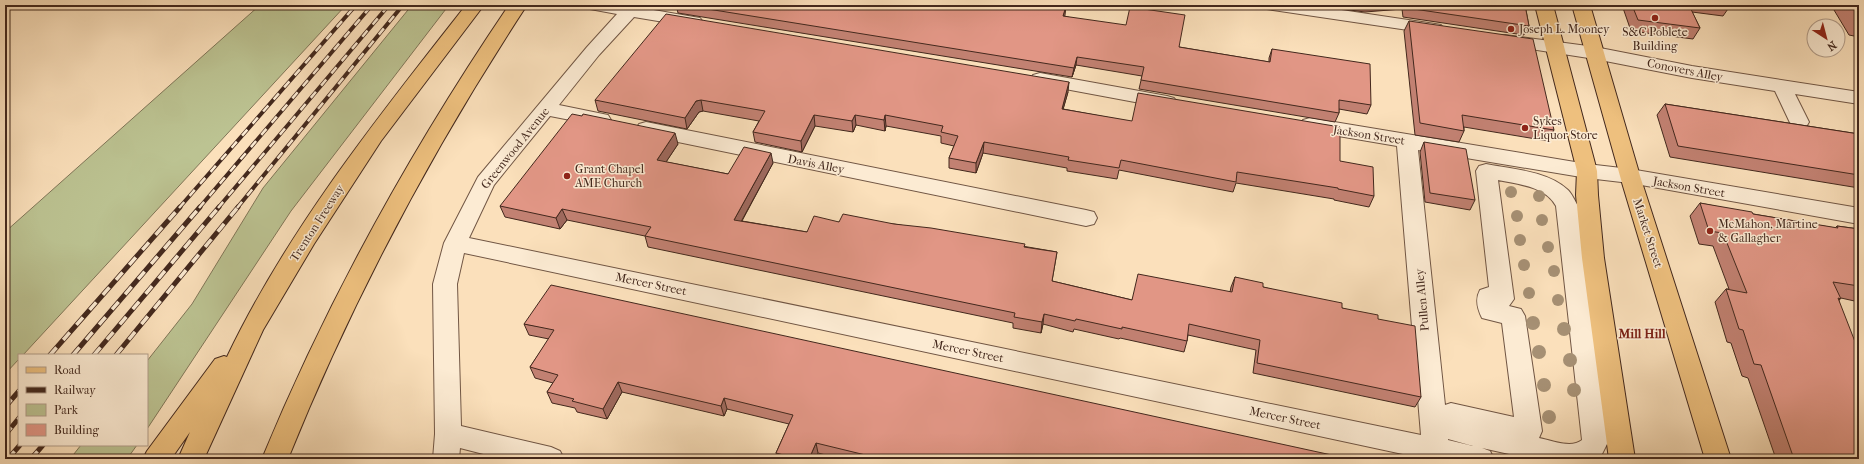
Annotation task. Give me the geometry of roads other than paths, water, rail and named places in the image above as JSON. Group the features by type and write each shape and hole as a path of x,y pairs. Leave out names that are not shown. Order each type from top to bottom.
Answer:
{"main road":[{"name":"Trenton Freeway","path":"191,459 253,327 306,238 374,136 475,5"},
{"path":"275,459 286,432 368,258 405,189 476,67 518,5"},
{"path":"1544,5 1587,171 1587,195 1593,258 1622,459"},
{"name":"Market Street","path":"1581,5 1630,176 1718,459"},
{"path":"156,459 253,327"},
{"path":"282,459 286,432"}],"street":[{"path":"596,5 633,8 714,26"},
{"path":"1273,5 1450,31"},
{"name":"Greenwood Avenue","path":"447,447 445,284 455,243 485,182 545,109 547,109 593,51 633,8"},
{"name":"Conovers Alley","path":"1488,37 1554,46 1692,72 1859,98"},
{"path":"1020,76 1184,105"},
{"path":"1782,86 1799,122"},
{"name":"Davis Alley","path":"547,109 1086,218"},
{"name":"Jackson Street","path":"1291,122 1587,171 1630,176 1859,216"},
{"name":"Pullen Alley","path":"1407,141 1436,454"},
{"path":"1486,171 1541,183 1565,200 1567,206 1595,442 1590,450 1577,456 1565,455 1532,447 1454,430 1446,424 1445,418 1451,414 1529,431 1513,316 1490,311 1488,296 1502,299 1486,171"},
{"name":"Mercer Street","path":"455,243 1436,454 1482,459"},
{"path":"447,447 551,459"}],"railway":[{"path":"179,208 356,5"},
{"path":"199,208 372,5"},
{"path":"218,208 389,5"},
{"path":"237,208 403,5"},
{"path":"51,354 180,207"},
{"path":"74,354 200,207"},
{"path":"95,354 219,207"},
{"path":"117,354 238,207"},
{"path":"5,407 18,392"},
{"path":"5,435 18,419"},
{"path":"8,459 19,446"},
{"path":"31,459 42,446"}],"place":[{"name":"S&C Poblete Building","path":"1655,18"},
{"name":"Joseph L. Mooney","path":"1511,29"},
{"name":"Sykes Liquor Store","path":"1525,128"},
{"name":"Grant Chapel AME Church","path":"567,176"},
{"name":"McMahon, Martine & Gallagher","path":"1710,231"}],"district":[{"name":"Mill Hill","path":"1642,333"}]}
